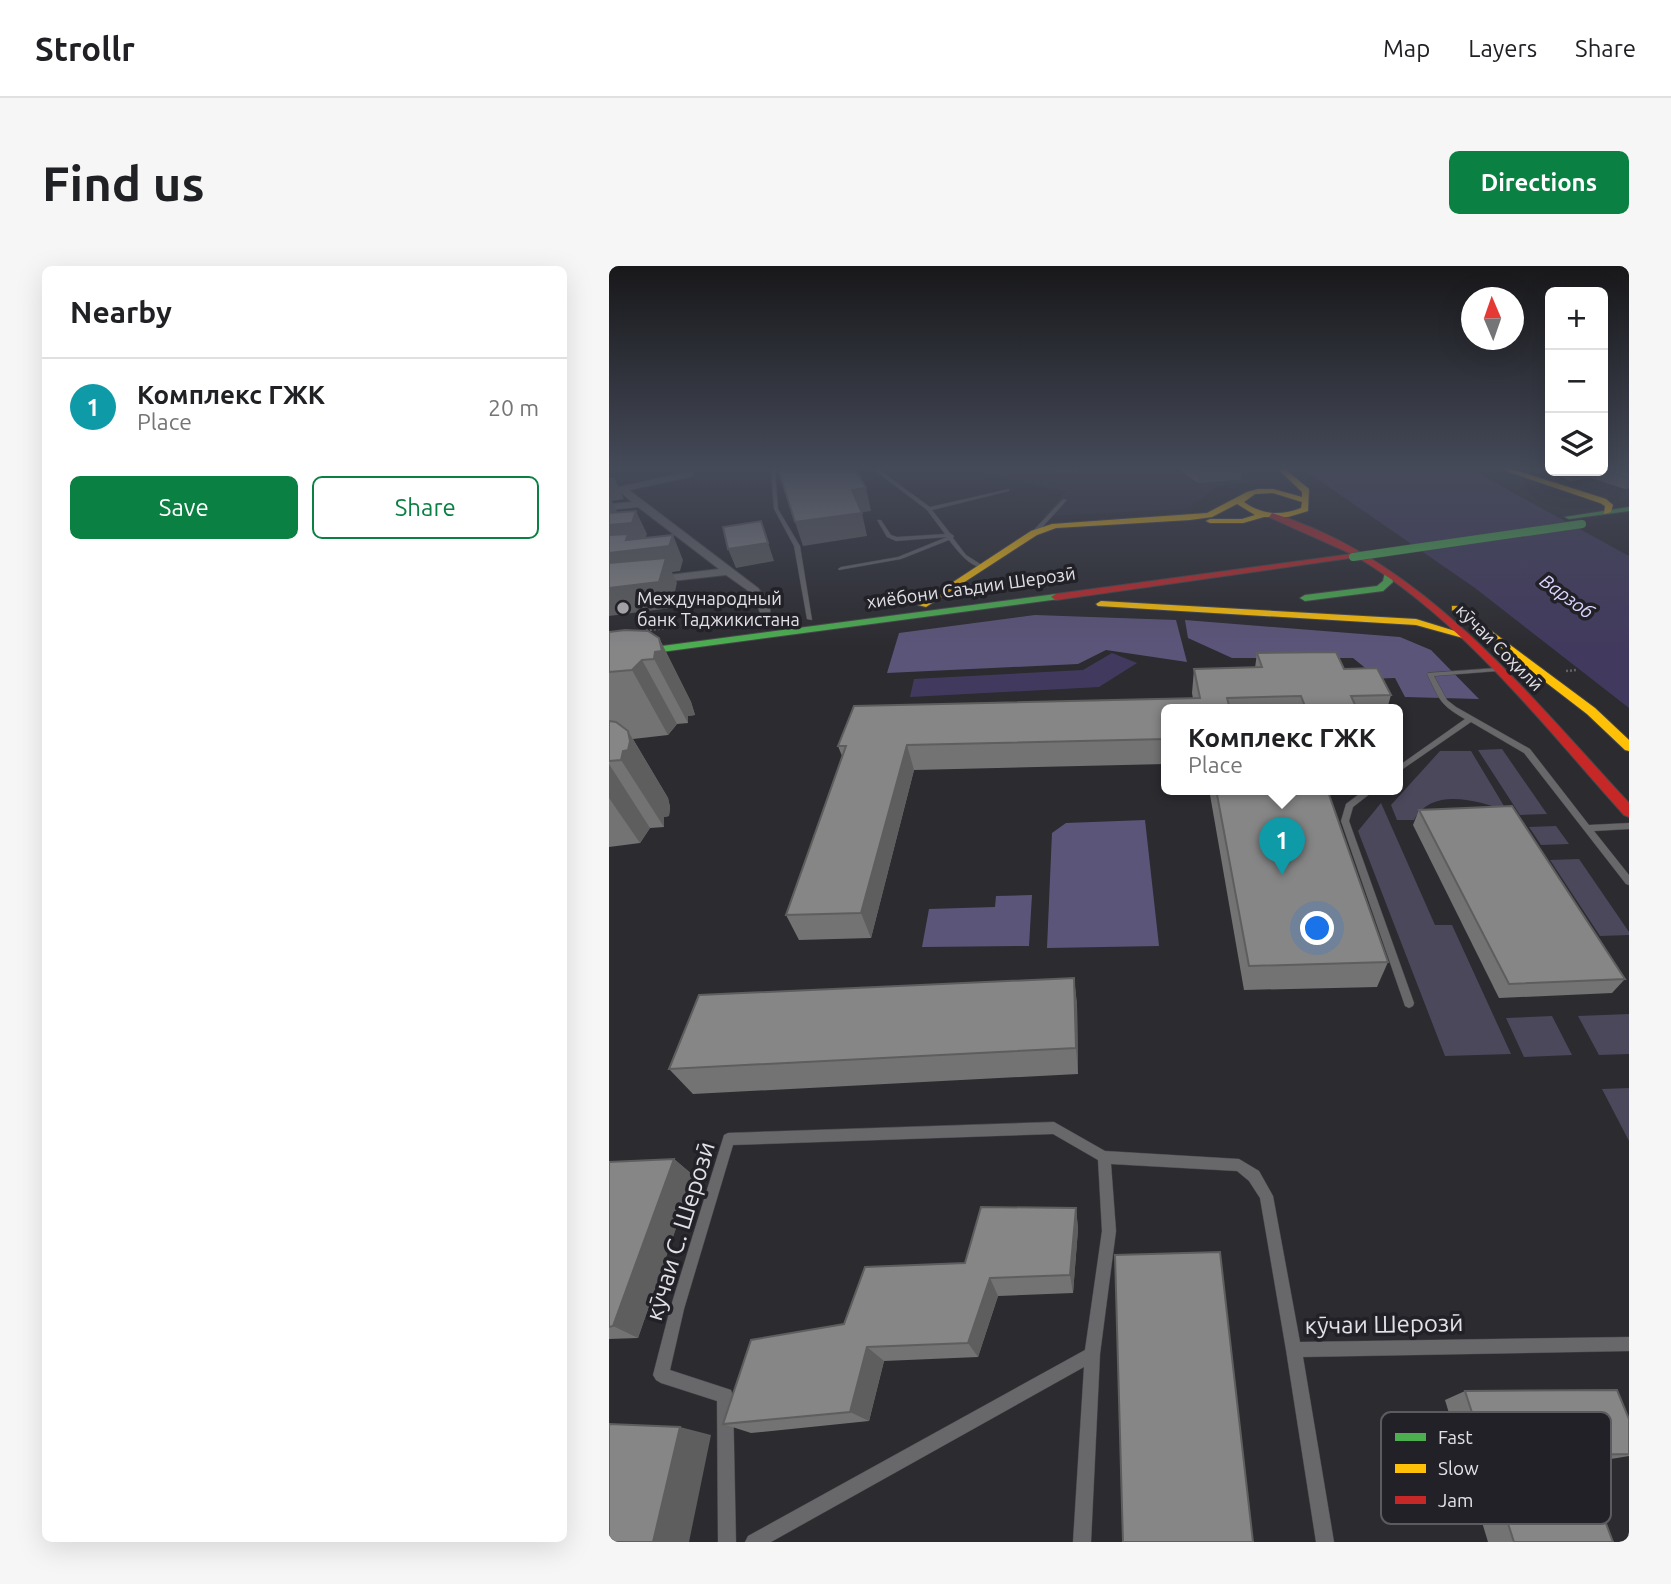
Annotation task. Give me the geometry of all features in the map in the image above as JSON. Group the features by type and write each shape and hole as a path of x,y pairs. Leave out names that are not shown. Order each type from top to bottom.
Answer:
{"main road":[{"path":"923,604 1034,533 1054,529"},
{"name":"кӯчаи Соҳилӣ","path":"1330,529 1462,635 1629,812"},
{"name":"кӯчаи Соҳилӣ","path":"1330,529 1425,586 1591,710 1629,747"},
{"name":"хиёбони Саъдии Шерозӣ","path":"609,656 1522,529"},
{"name":"хиёбони Саъдии Шерозӣ","path":"609,645 767,620 810,619 1047,586 1347,553"},
{"path":"988,564 1002,576"},
{"path":"1210,574 1199,578 1195,590 1205,598 1229,602 1350,595 1386,586 1388,574"},
{"path":"1027,583 1047,586"},
{"path":"1021,599 1416,622 1462,635"},
{"path":"1536,711 1557,720 1584,718 1591,710"},
{"path":"1606,787 1629,796"}],"street":[{"path":"669,529 689,547 754,590 763,601 767,620"},
{"path":"609,585 728,571"}],"lane":[{"path":"787,529 797,546 810,619"},
{"path":"884,529 889,536 896,539 951,536"},
{"path":"945,529 964,556 988,564"},
{"path":"1034,533 1038,529"},
{"path":"841,569 899,558 951,536"},
{"path":"1496,670 1430,674 1444,701 1527,751 1629,882"},
{"path":"1403,767 1470,719"},
{"path":"1364,795 1349,806 1345,821 1409,1003"},
{"path":"1587,828 1629,826"},
{"name":"кӯчаи С. Шерозӣ","path":"727,1542 725,1396 661,1375 677,1309 728,1139 1054,1128 1104,1157"},
{"path":"1082,1542 1092,1354 1109,1231 1104,1157"},
{"name":"кӯчаи Шерозӣ","path":"1104,1157 1239,1165 1254,1177 1266,1196 1293,1350 1629,1344"},
{"path":"1293,1350 1325,1542"},
{"path":"754,1542 1092,1354"}],"path":[{"path":"622,633 767,620"}],"shaded area":[{"path":"1035,615 1176,620 1187,662 1106,650 1078,664 887,673 899,633"},
{"path":"1185,620 1400,637 1431,650 1479,699 1405,697 1395,678 1367,679 1369,671 1353,658 1232,658 1188,638"},
{"path":"1502,749 1547,814 1520,815 1478,750"},
{"path":"1440,751 1471,751 1507,811 1470,800 1444,800 1422,809 1414,820 1397,820 1391,805 1403,795"},
{"path":"1381,803 1435,925 1452,925 1511,1054 1445,1056 1358,831"},
{"path":"1145,820 1159,946 1047,948 1052,833 1066,823"},
{"path":"1556,826 1569,844 1541,845 1529,827"},
{"path":"1579,859 1629,935 1600,936 1550,860"},
{"path":"1032,895 1029,946 922,947 929,909 995,907 996,896"},
{"path":"1629,1014 1629,1054 1599,1055 1578,1016"},
{"path":"1552,1016 1572,1055 1524,1057 1506,1018"},
{"path":"1629,1088 1629,1141 1602,1089"}],"water":[{"name":"Варзоб","path":"1389,529 1579,529 1629,556 1629,708 1475,588"},
{"path":"1112,653 1137,663 1099,687 910,697 914,679 1083,670"}],"building":[{"path":"723,529 763,529 768,543 728,549"},
{"path":"628,534 626,540 673,535 669,546 609,553 609,535"},
{"path":"666,558 659,582 609,588 609,563"},
{"path":"648,631 659,638 662,651 655,652 654,659 642,660 632,670 609,672 609,632"},
{"path":"1336,652 1344,669 1377,668 1391,695 1351,696 1355,704 1304,704 1301,696 1227,698 1229,704 1161,704 1161,739 907,745 861,913 786,915 846,746 838,746 854,706 1200,698 1194,669 1262,667 1257,653"},
{"path":"609,721 616,722 628,731 628,750 623,751 621,760 609,761"},
{"path":"1217,795 1329,795 1388,962 1249,966"},
{"path":"1512,806 1625,979 1509,984 1419,810"},
{"path":"1074,978 1076,1048 669,1069 699,995"},
{"path":"674,1159 613,1326 609,1327 609,1162"},
{"path":"981,1207 1076,1208 1070,1275 990,1278 968,1343 867,1347 850,1412 723,1424 751,1340 844,1324 865,1267 965,1263"},
{"path":"1220,1252 1253,1542 1123,1542 1115,1255"},
{"path":"1617,1390 1629,1419 1629,1454 1611,1454 1611,1412 1472,1412 1465,1391"},
{"path":"609,1424 680,1427 653,1542 609,1542"},
{"path":"1508,1524 1606,1524 1613,1542 1514,1542"}],"traffic: fast":[{"path":"1353,557 1550,529"},
{"path":"1305,598 1380,589 1388,582 1388,574"},
{"path":"609,656 1056,597"}],"traffic: slow":[{"path":"923,605 1034,533 1047,529"},
{"path":"1101,604 1416,622 1463,635"},
{"path":"1455,608 1591,711 1629,747"}],"traffic: jam":[{"path":"1307,529 1377,566 1447,621 1510,682 1629,812"},
{"path":"1056,597 1353,557"}],"place":[{"name":"Международный банк Таджикистана","path":"623,608"},
{"name":"Комплекс ГЖК","path":"1282,875"}]}
